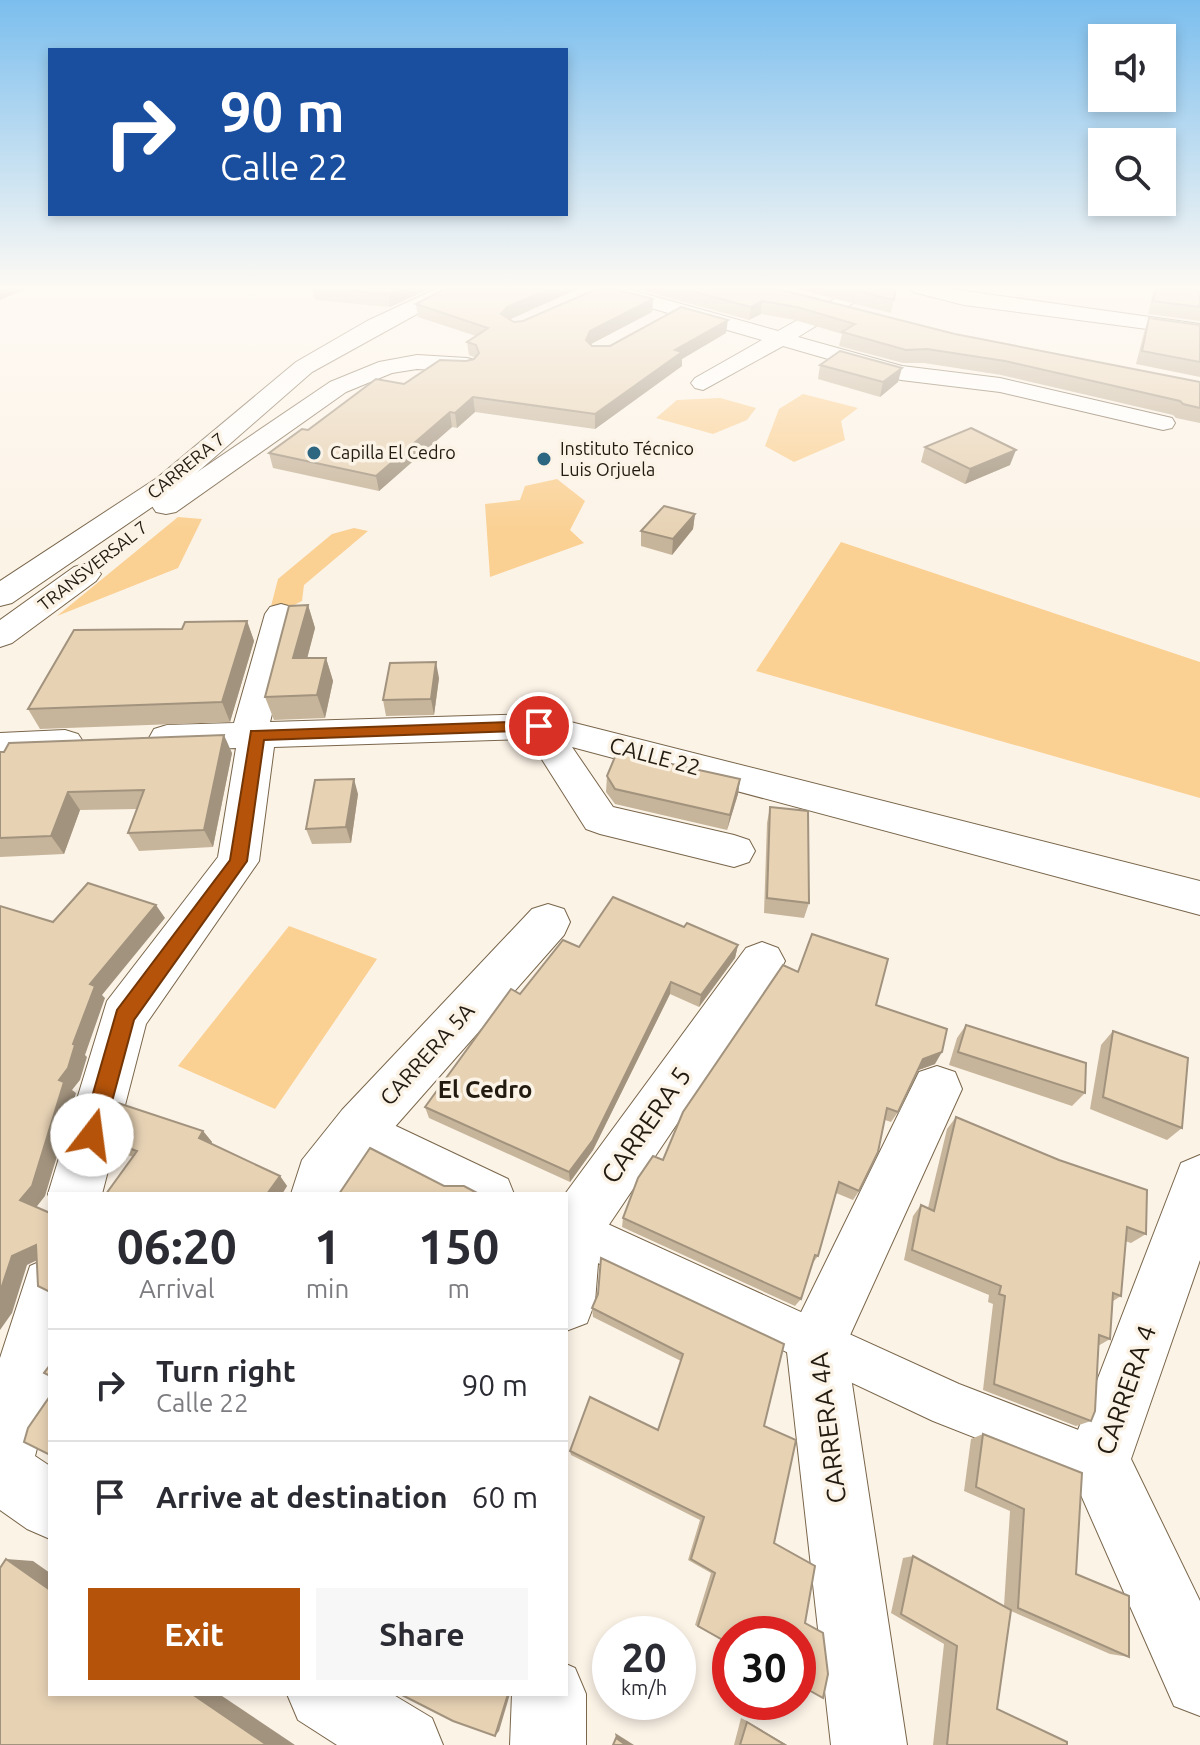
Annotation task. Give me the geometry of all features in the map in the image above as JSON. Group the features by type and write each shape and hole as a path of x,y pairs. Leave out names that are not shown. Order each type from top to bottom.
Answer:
{"street":[{"name":"CARRERA 7","path":"0,596 167,495 301,369"},
{"path":"167,495 338,387 381,369"},
{"path":"703,383 726,369"},
{"path":"889,369 946,375 1036,391 1163,423"},
{"path":"901,373 906,369"},
{"name":"TRANSVERSAL 7","path":"0,636 130,541 167,495"},
{"path":"76,1192 124,1016 238,861 257,735 251,721 281,614"},
{"path":"539,726 600,819 734,851"},
{"name":"CALLE 22","path":"0,746 539,726 1200,898"},
{"name":"CARRERA 5A","path":"318,1192 321,1179 360,1128 548,922"},
{"name":"CARRERA 5","path":"568,1252 569,1227 762,961"},
{"name":"CARRERA 4A","path":"869,1745 816,1343 937,1089"},
{"path":"360,1128 489,1192"},
{"name":"CARRERA 4","path":"1200,1182 1098,1461 1200,1680"},
{"path":"569,1227 950,1404 1098,1461"},
{"path":"48,1293 0,1469 48,1505"},
{"path":"327,1696 405,1745"},
{"path":"548,1745 549,1696"}],"shaded area":[{"path":"803,394 858,408 841,421 845,440 794,462 765,446 779,409"},
{"path":"720,398 756,408 747,420 713,434 656,418 677,400"},
{"path":"557,479 585,501 570,530 584,543 490,577 485,504 520,500 525,486"},
{"path":"178,517 202,519 178,568 57,616"},
{"path":"354,528 368,531 304,585 302,601 268,618 278,579 332,534"},
{"path":"841,542 1200,662 1200,798 756,671"},
{"path":"289,926 377,959 275,1109 178,1066"}],"building":[{"path":"426,369 658,369 595,414 473,397 455,413 450,412 376,476 269,453 302,429 308,430 376,379 404,384"},
{"path":"836,369 900,369 883,382"},
{"path":"1042,369 1136,369 1200,382 1200,408"},
{"path":"971,428 1016,450 970,469 925,447"},
{"path":"664,506 695,514 673,539 641,531"},
{"path":"308,605 293,658 326,658 317,695 265,697 289,606"},
{"path":"247,621 222,702 28,709 74,630 182,629 185,622"},
{"path":"436,662 431,699 383,700 390,663"},
{"path":"224,735 204,830 128,833 144,790 68,792 51,836 0,838 0,752 4,752 9,743"},
{"path":"617,752 740,779 730,815 615,789 607,776"},
{"path":"354,779 346,827 306,829 315,780"},
{"path":"770,807 808,811 809,903 767,898"},
{"path":"88,883 156,905 90,984 95,986 73,1044 68,1068 59,1080 64,1082 32,1186 20,1200 48,1212 48,1291 38,1286 36,1245 12,1256 0,1292 0,906 53,922"},
{"path":"613,897 684,927 687,923 738,945 701,995 671,982 593,1140 569,1172 425,1107 511,989 520,994 563,940 579,947"},
{"path":"812,934 888,959 876,1005 947,1029 942,1052 923,1059 898,1112 887,1108 878,1152 859,1191 839,1182 818,1256 815,1255 801,1299 623,1218 638,1178 653,1156 663,1160 683,1112 783,965 798,972"},
{"path":"966,1025 1086,1063 1085,1093 958,1052"},
{"path":"1113,1031 1188,1058 1182,1128 1103,1097"},
{"path":"115,1102 203,1131 199,1138 280,1176 268,1192 107,1192 137,1151 105,1140"},
{"path":"956,1117 1059,1160 1147,1190 1146,1234 1127,1227 1121,1296 1113,1293 1110,1339 1099,1335 1095,1411 1091,1421 994,1384 1005,1296 999,1294 1001,1286 912,1250 921,1205 934,1211"},
{"path":"370,1148 444,1186 464,1186 475,1192 340,1192"},
{"path":"601,1258 784,1344 764,1426 796,1440 774,1543 815,1566 806,1616 712,1616 712,1634 698,1626 715,1573 691,1559 704,1517 570,1451 590,1397 658,1430 683,1354 592,1308 598,1294"},
{"path":"48,1399 48,1454 24,1442 28,1428"},
{"path":"983,1434 1082,1473 1076,1574 1129,1596 1129,1657 1018,1608 1024,1509 976,1487"},
{"path":"913,1556 1011,1610 997,1709 1067,1742 1067,1745 947,1745 957,1646 901,1614"},
{"path":"6,1559 48,1589 48,1696 195,1696 267,1745 0,1745 0,1568"},
{"path":"816,1629 823,1633 828,1674 823,1698 816,1694"},
{"path":"404,1696 507,1696 495,1736 453,1721"},
{"path":"747,1722 785,1745 740,1745"},
{"path":"616,1738 626,1745 613,1745"}],"place":[{"name":"Capilla El Cedro","path":"314,453"},
{"name":"Instituto Técnico Luis Orjuela","path":"544,459"}],"district":[{"name":"El Cedro","path":"485,1090"}],"route":[{"path":"92,1135 124,1016 238,861 257,735 539,726"}]}
